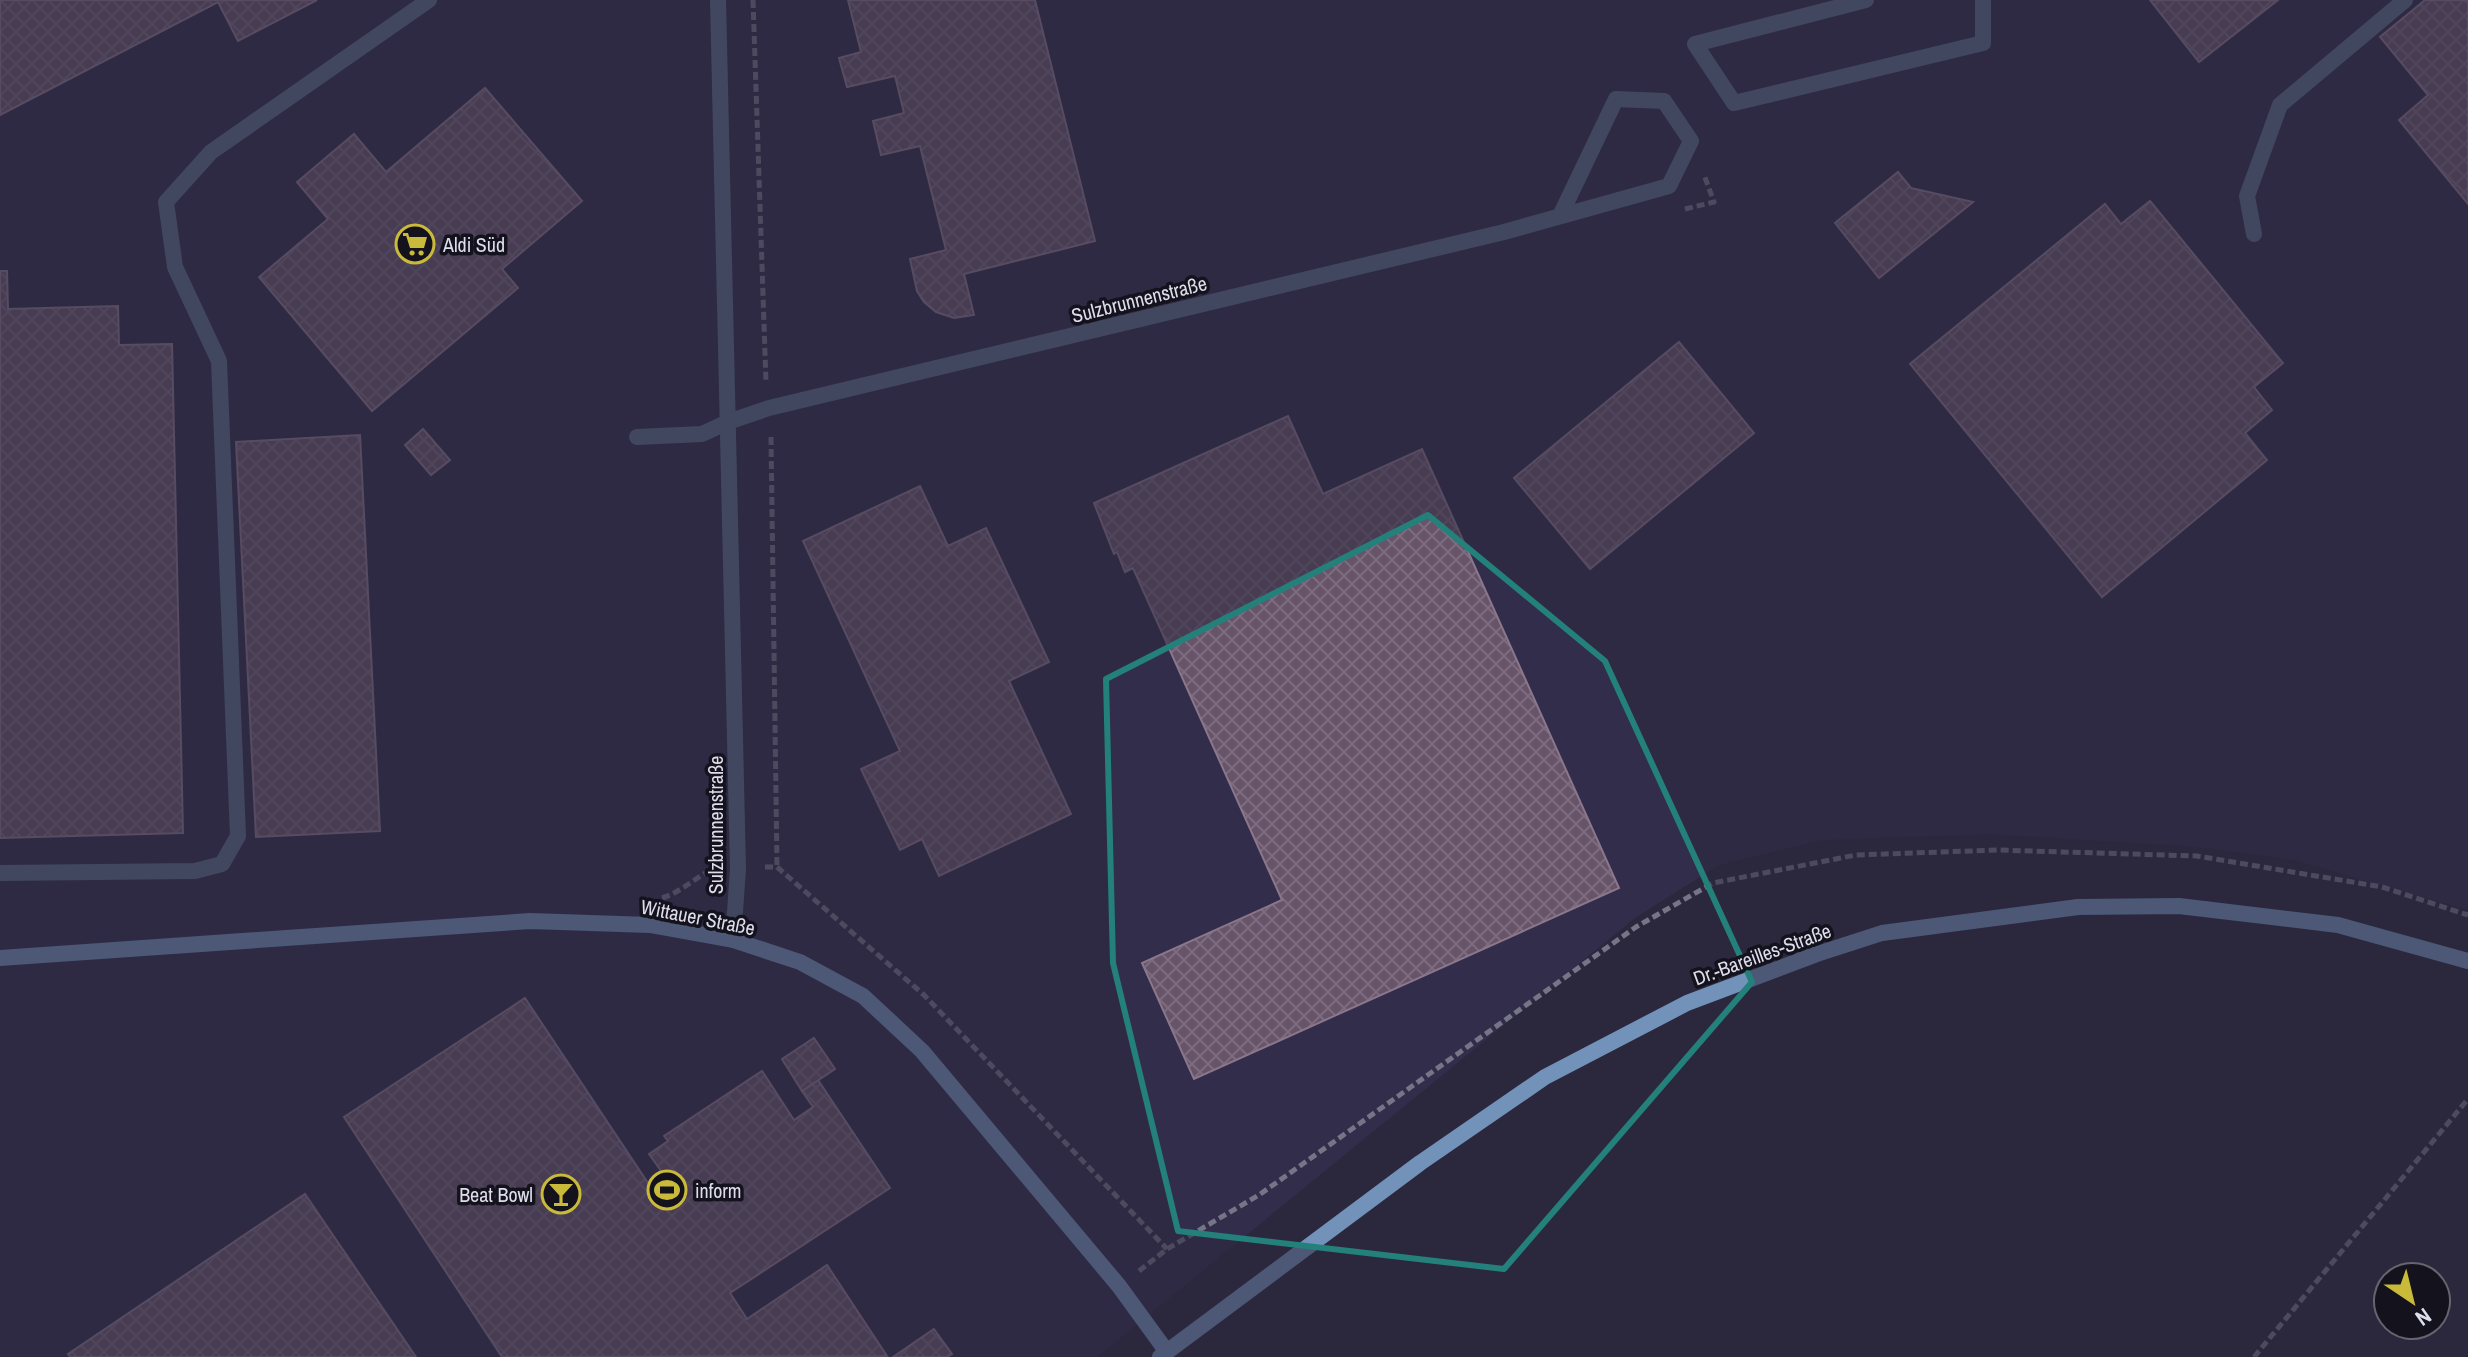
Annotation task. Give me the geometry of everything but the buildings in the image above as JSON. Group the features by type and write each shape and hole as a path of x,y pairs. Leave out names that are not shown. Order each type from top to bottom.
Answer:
{"main road":[{"name":"Dr.-Bareilles-Straße","path":"1164,1354 1420,1163 1545,1077 1687,1003 1882,933 2078,907 2179,906 2338,925 2468,961"},
{"name":"Wittauer Straße","path":"0,958 530,921 650,925 733,940 800,962 863,996 922,1051 1119,1286 1164,1354"}],"street":[{"path":"0,873 195,871 222,864 238,836 219,361 175,267 166,202 211,152 429,0"},
{"name":"Sulzbrunnenstraße","path":"718,0 738,869 733,940"},
{"path":"1866,0 1695,44 1734,103 1983,43 1983,0"},
{"path":"2254,234 2247,196 2280,105 2405,0"},
{"name":"Sulzbrunnenstraße","path":"728,422 769,408 1560,216 1669,186 1691,141 1664,101 1616,99 1560,216"},
{"path":"637,437 702,434 728,422"}],"path":[{"path":"656,900 677,894 716,868 777,867 924,995 1167,1249"},
{"path":"2254,1357 2468,1099"}],"highlighted area":[{"path":"1428,515 1605,661 1752,982 1504,1269 1178,1231 1113,963 1106,679"}],"shaded area":[{"path":"0,0 2468,0 2468,910 2294,860 2199,847 1990,834 1822,840 1719,865 1635,918 1097,1357 0,1357"}],"place":[{"name":"Aldi Süd","path":"415,244"},
{"name":"inform","path":"667,1190"},
{"name":"Beat Bowl","path":"561,1194"}]}
